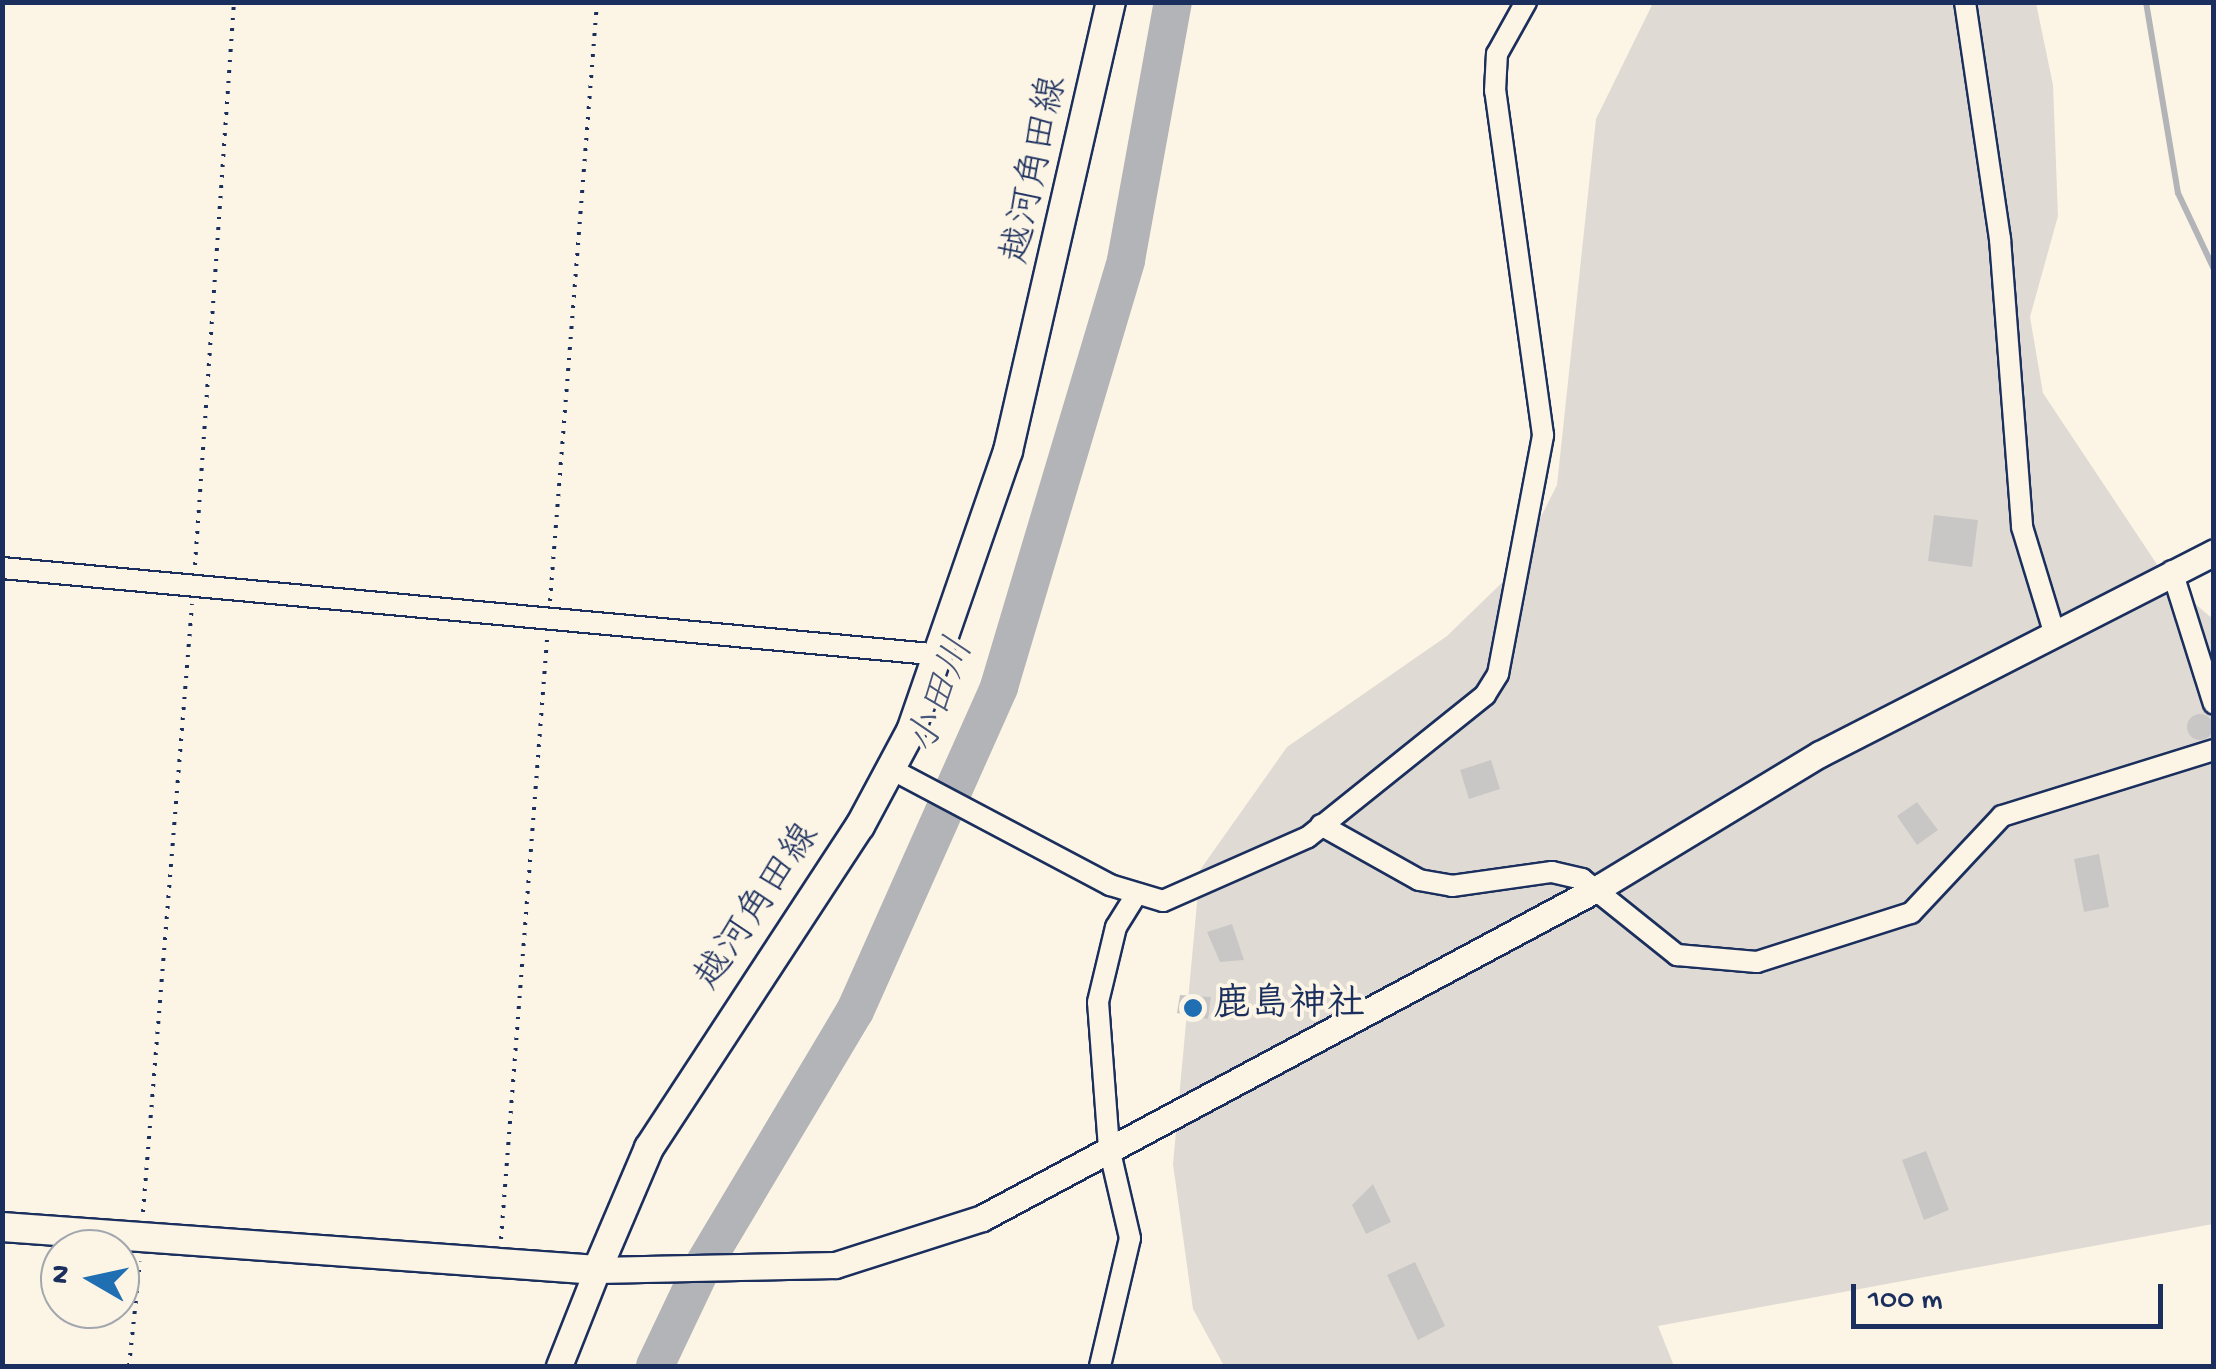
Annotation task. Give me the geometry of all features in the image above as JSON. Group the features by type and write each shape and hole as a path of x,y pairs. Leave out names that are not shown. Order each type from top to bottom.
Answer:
{"main road":[{"name":"越河角田線","path":"597,1270 649,1148 893,770 941,655 1008,452 1112,2"},
{"path":"2,1227 597,1270"}],"street":[{"path":"893,770 1136,896 1163,901 1234,875 1321,826 1484,695 1498,674 1543,436 1495,91 1497,54 1526,2"},
{"path":"1965,2 2000,239 2022,527 2055,635"},
{"path":"559,1366 597,1270 773,1272 916,1242 1109,1148 1600,886 1820,754 2214,552"},
{"path":"2,568 193,590 941,655"},
{"path":"2172,571 2214,704"},
{"path":"1321,826 1420,880 1452,886 1552,872 1600,886 1639,931 1677,955 1757,962 1911,913 2002,816 2214,750"},
{"path":"1100,1366 1130,1238 1109,1148 1098,1002 1116,928 1136,896"}],"path":[{"path":"129,1366 193,590 234,2"},
{"path":"499,1264 598,2"}],"shaded area":[{"path":"1653,3 2036,3 2053,85 2058,216 2030,317 2043,393 2168,581 2213,619 2213,1224 1658,1326 1674,1366 1224,1366 1193,1309 1173,1164 1200,870 1287,747 1447,636 1513,572 1557,485 1596,119"}],"building":[{"path":"1934,515 1978,520 1972,567 1928,561"},
{"path":"2200,714 2209,718 2213,727 2209,736 2200,740 2191,736 2187,727 2191,718"},
{"path":"1491,760 1500,789 1469,799 1460,770"},
{"path":"1917,802 1938,830 1917,845 1897,816"},
{"path":"2099,854 2109,907 2084,912 2074,859"},
{"path":"1232,924 1244,960 1220,962 1207,932"},
{"path":"1180,995 1211,997 1208,1019 1177,1013"},
{"path":"1926,1151 1949,1210 1924,1220 1902,1160"},
{"path":"1373,1184 1391,1222 1366,1234 1352,1205"},
{"path":"1415,1262 1445,1326 1418,1340 1387,1275"}],"waterway":[{"name":"小田川","path":"655,1366 701,1269 855,1011 999,687 1126,260 1173,2"},
{"path":"2146,2 2178,193 2214,269"}],"place":[{"name":"鹿島神社","path":"1193,1008"}]}
